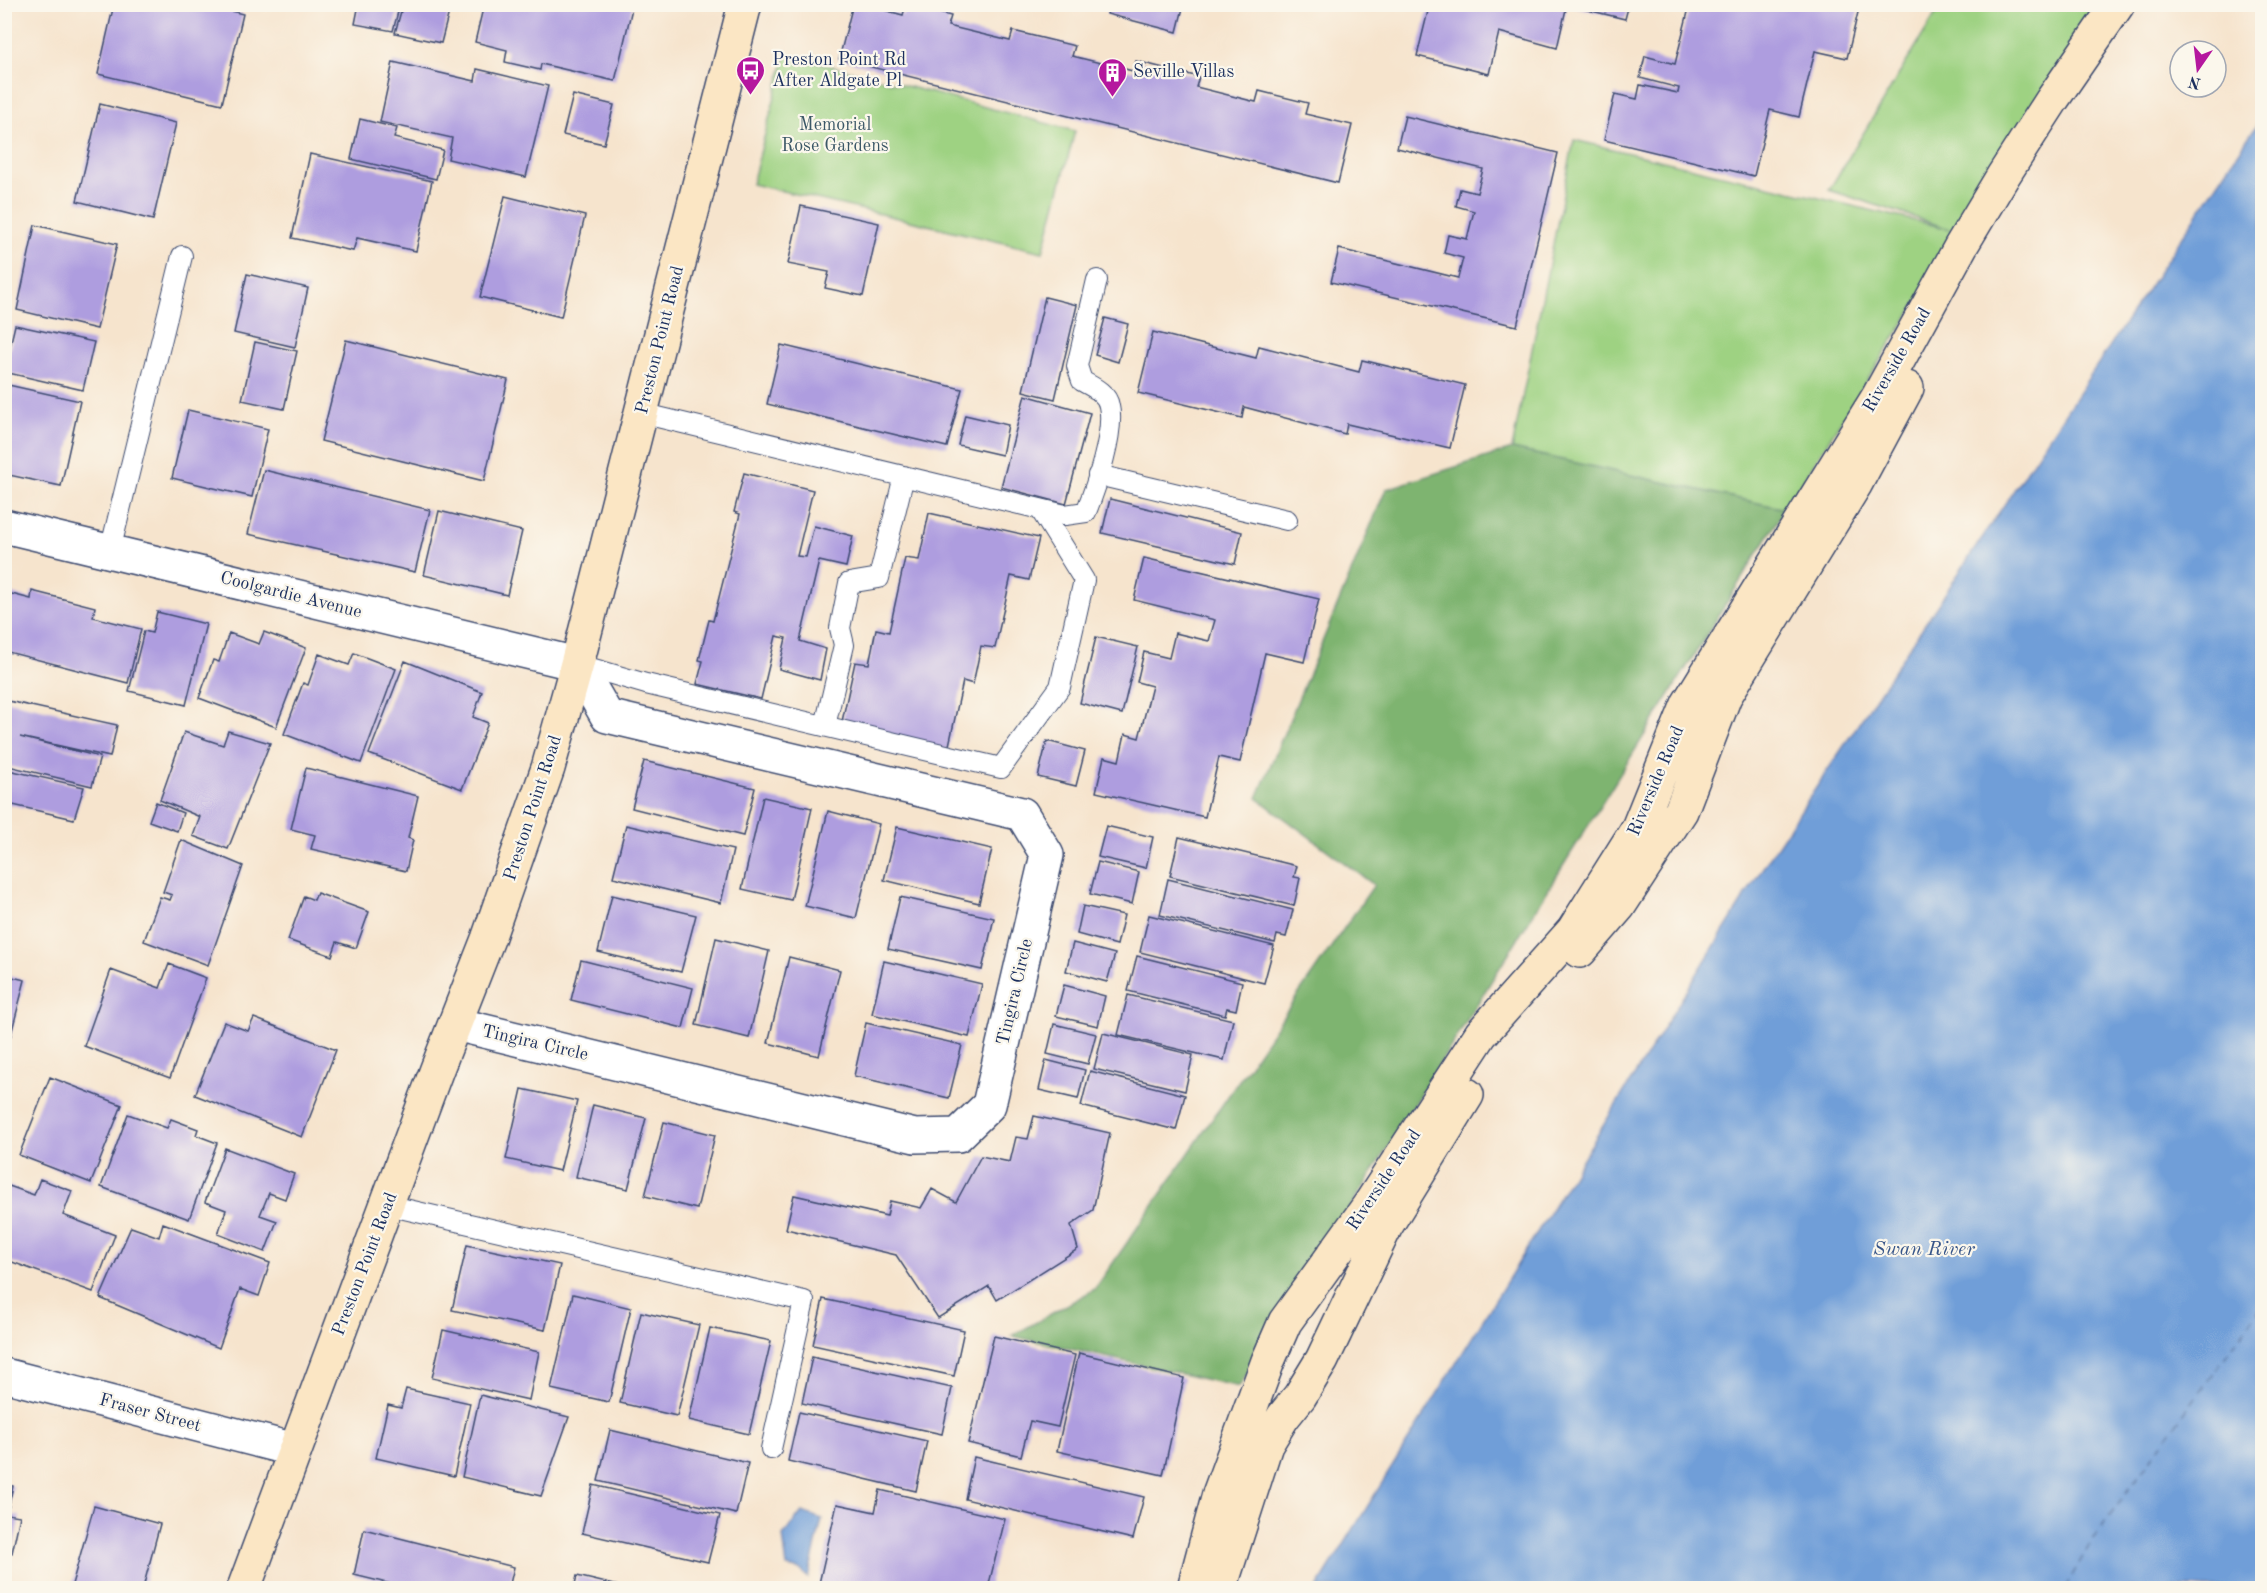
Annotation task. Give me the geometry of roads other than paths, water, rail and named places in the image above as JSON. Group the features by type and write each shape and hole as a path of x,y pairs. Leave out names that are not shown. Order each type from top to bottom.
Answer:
{"street":[{"name":"Preston Point Road","path":"244,1588 488,939 548,768 577,664 746,4"},
{"name":"Riverside Road","path":"1194,1588 1219,1494 1268,1361 1285,1322 1368,1207 1481,1034 1572,931 1638,828 1688,704 1878,396 1961,246 2003,176 2118,4"},
{"name":"Riverside Road","path":"1220,1588 1266,1445 1282,1417 1300,1396 1331,1343 1386,1226 1488,1060 1619,906 1682,811 1725,696 1856,483 1985,243 2051,136 2144,4"},
{"name":"Coolgardie Avenue","path":"4,526 577,664"},
{"name":"Tingira Circle","path":"455,1024 915,1136 958,1136 989,1105 1047,855 1023,814 607,716 577,664"},
{"name":"Fraser Street","path":"4,1375 295,1450"}],"lane":[{"path":"110,551 182,256"},
{"path":"641,413 1065,515 1086,512 1110,429 1109,405 1099,390 1082,381 1077,366 1097,280"},
{"path":"1098,475 1287,520"},
{"path":"825,726 844,645 840,628 849,583 879,578 904,476"},
{"path":"577,664 646,684 1001,768 1060,687 1084,580 1040,509"},
{"path":"387,1204 804,1302 771,1449"}],"water":[{"name":"Swan River","path":"2262,117 2262,1588 1317,1588 1762,869"},
{"path":"802,1512 822,1519 808,1578 801,1570 787,1567 783,1536"}],"place":[{"name":"Preston Point Rd After Aldgate Pl","path":"751,96"},
{"name":"Seville Villas","path":"1112,98"}],"park label":[{"name":"Memorial Rose Gardens","path":"835,135"}]}
